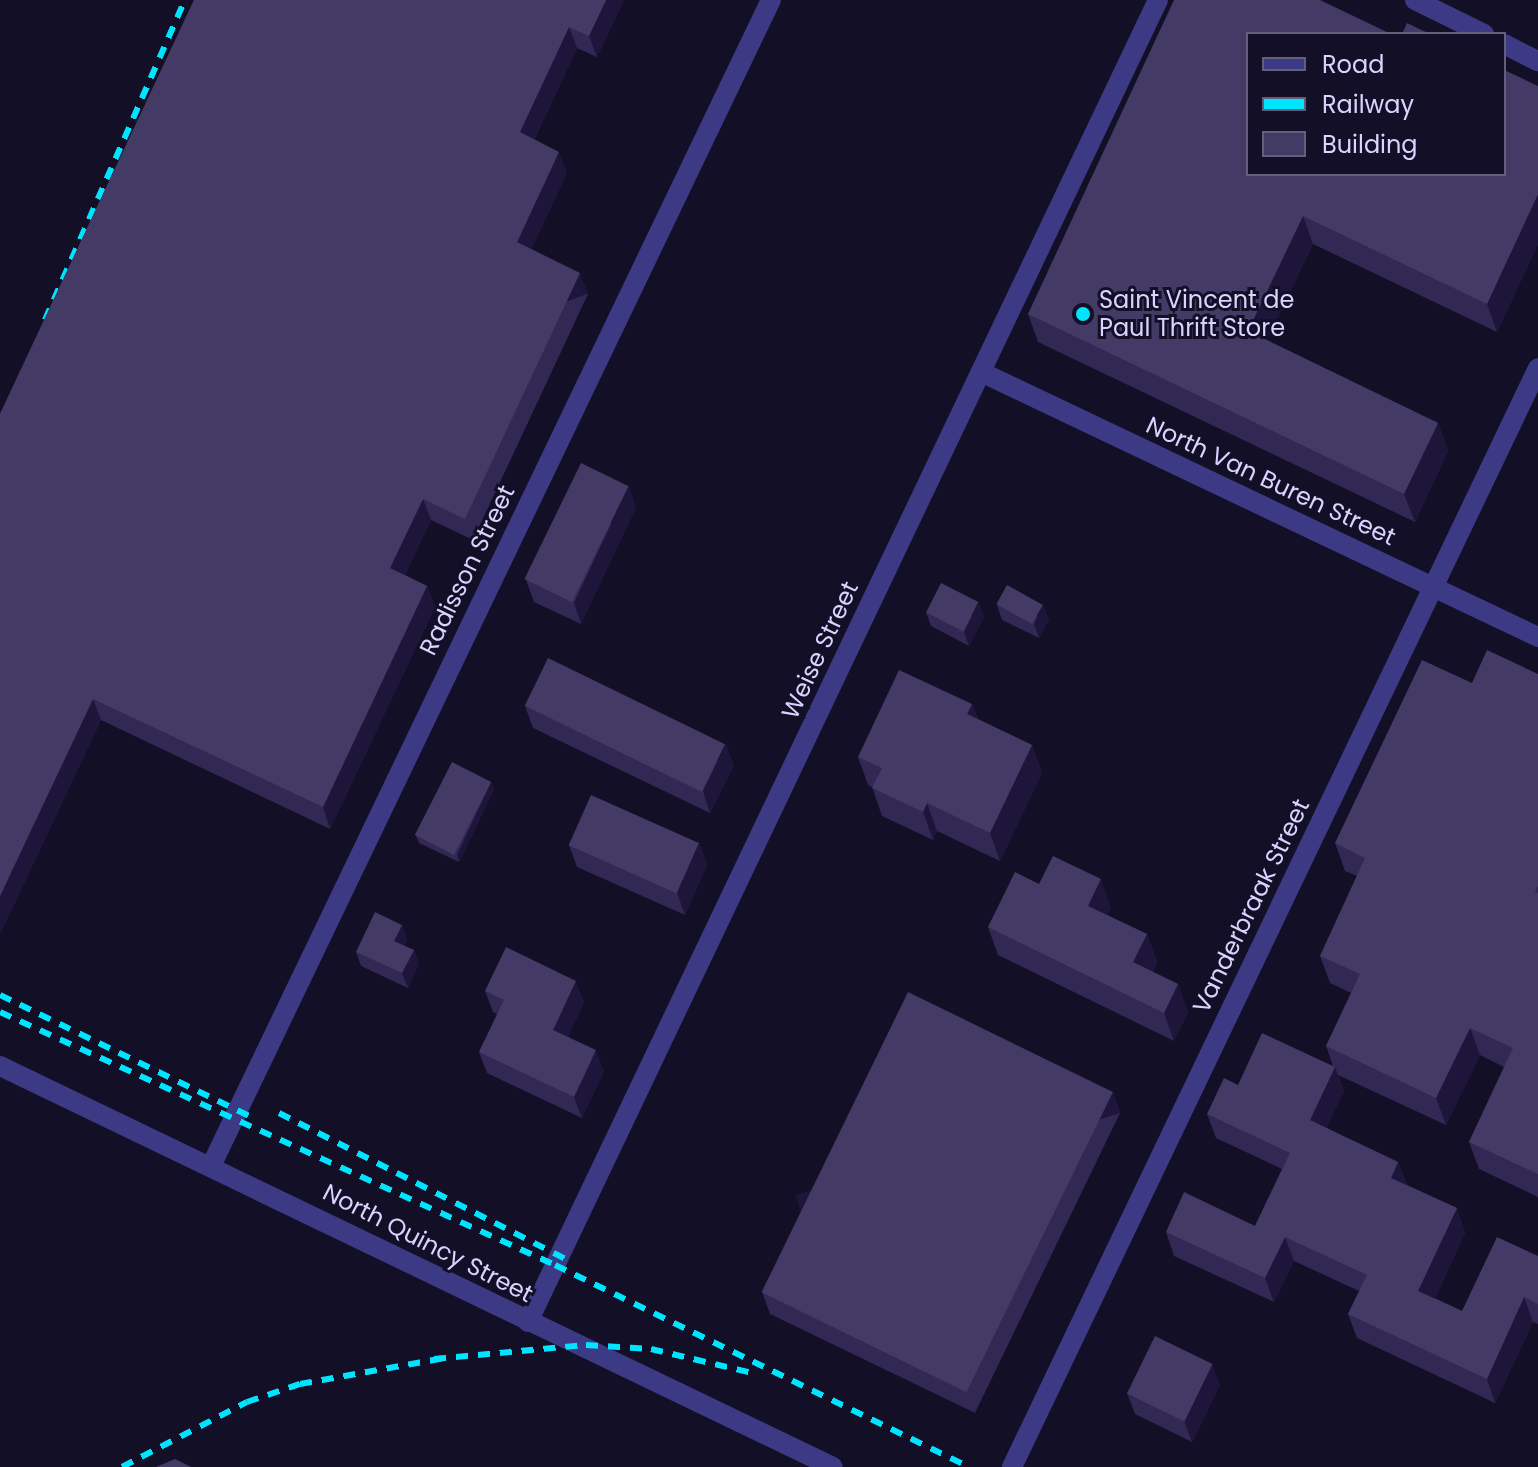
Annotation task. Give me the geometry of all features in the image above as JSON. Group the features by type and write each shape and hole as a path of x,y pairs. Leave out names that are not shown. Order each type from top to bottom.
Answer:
{"street":[{"name":"Radisson Street","path":"212,1164 771,0"},
{"name":"Weise Street","path":"528,1322 1158,0"},
{"path":"1415,0 1480,32"},
{"path":"1506,45 1538,61"},
{"name":"Vanderbraak Street","path":"1012,1467 1538,368"},
{"name":"North Van Buren Street","path":"981,372 1538,637"},
{"name":"North Quincy Street","path":"0,1066 212,1164 528,1322 586,1345 833,1467"}],"building":[{"path":"194,0 606,0 589,36 569,27 520,132 559,152 517,242 580,273 465,519 423,499 390,568 427,586 323,807 93,699 0,896 0,414"},
{"path":"1174,0 1320,0 1387,32 1246,32 1246,176 1506,176 1506,71 1538,86 1538,194 1487,304 1303,216 1248,331 1438,423 1404,494 1028,314"},
{"path":"1407,23 1426,32 1403,32"},
{"path":"581,463 629,486 572,602 524,579"},
{"path":"941,583 978,602 963,631 926,612"},
{"path":"1007,585 1043,605 1032,624 996,604"},
{"path":"1487,650 1538,674 1538,886 1535,892 1538,893 1538,1174 1469,1142 1513,1048 1470,1028 1436,1098 1326,1046 1360,974 1320,956 1365,858 1335,843 1422,660 1472,683"},
{"path":"548,658 725,744 702,792 525,706"},
{"path":"899,670 972,704 967,714 1032,745 990,833 927,803 923,812 872,788 882,768 858,757"},
{"path":"452,762 491,782 454,855 415,835"},
{"path":"591,795 699,843 676,893 569,845"},
{"path":"1053,856 1101,879 1088,906 1147,934 1133,962 1178,984 1164,1013 988,927 1015,872 1039,884"},
{"path":"375,912 402,925 394,941 414,950 402,973 356,952"},
{"path":"506,947 576,981 553,1030 596,1050 574,1097 479,1052 504,1000 485,991"},
{"path":"908,992 1113,1092 967,1392 762,1292"},
{"path":"1262,1033 1335,1067 1310,1120 1398,1162 1391,1178 1457,1208 1418,1291 1462,1311 1497,1237 1538,1256 1538,1304 1524,1297 1487,1379 1348,1314 1367,1275 1285,1237 1265,1278 1166,1232 1184,1192 1255,1226 1290,1153 1207,1114 1224,1078 1238,1085"},
{"path":"1155,1336 1213,1364 1184,1422 1127,1394"},
{"path":"175,1459 191,1467 156,1467"}],"railway":[{"path":"45,320 185,0"},
{"path":"0,995 253,1118"},
{"path":"0,1012 555,1265 969,1467"},
{"path":"279,1113 572,1262"},
{"path":"434,1359 586,1345 651,1349 757,1374"},
{"path":"122,1467 247,1402 300,1384 445,1358"}],"place":[{"name":"Saint Vincent de Paul Thrift Store","path":"1083,314"}]}
